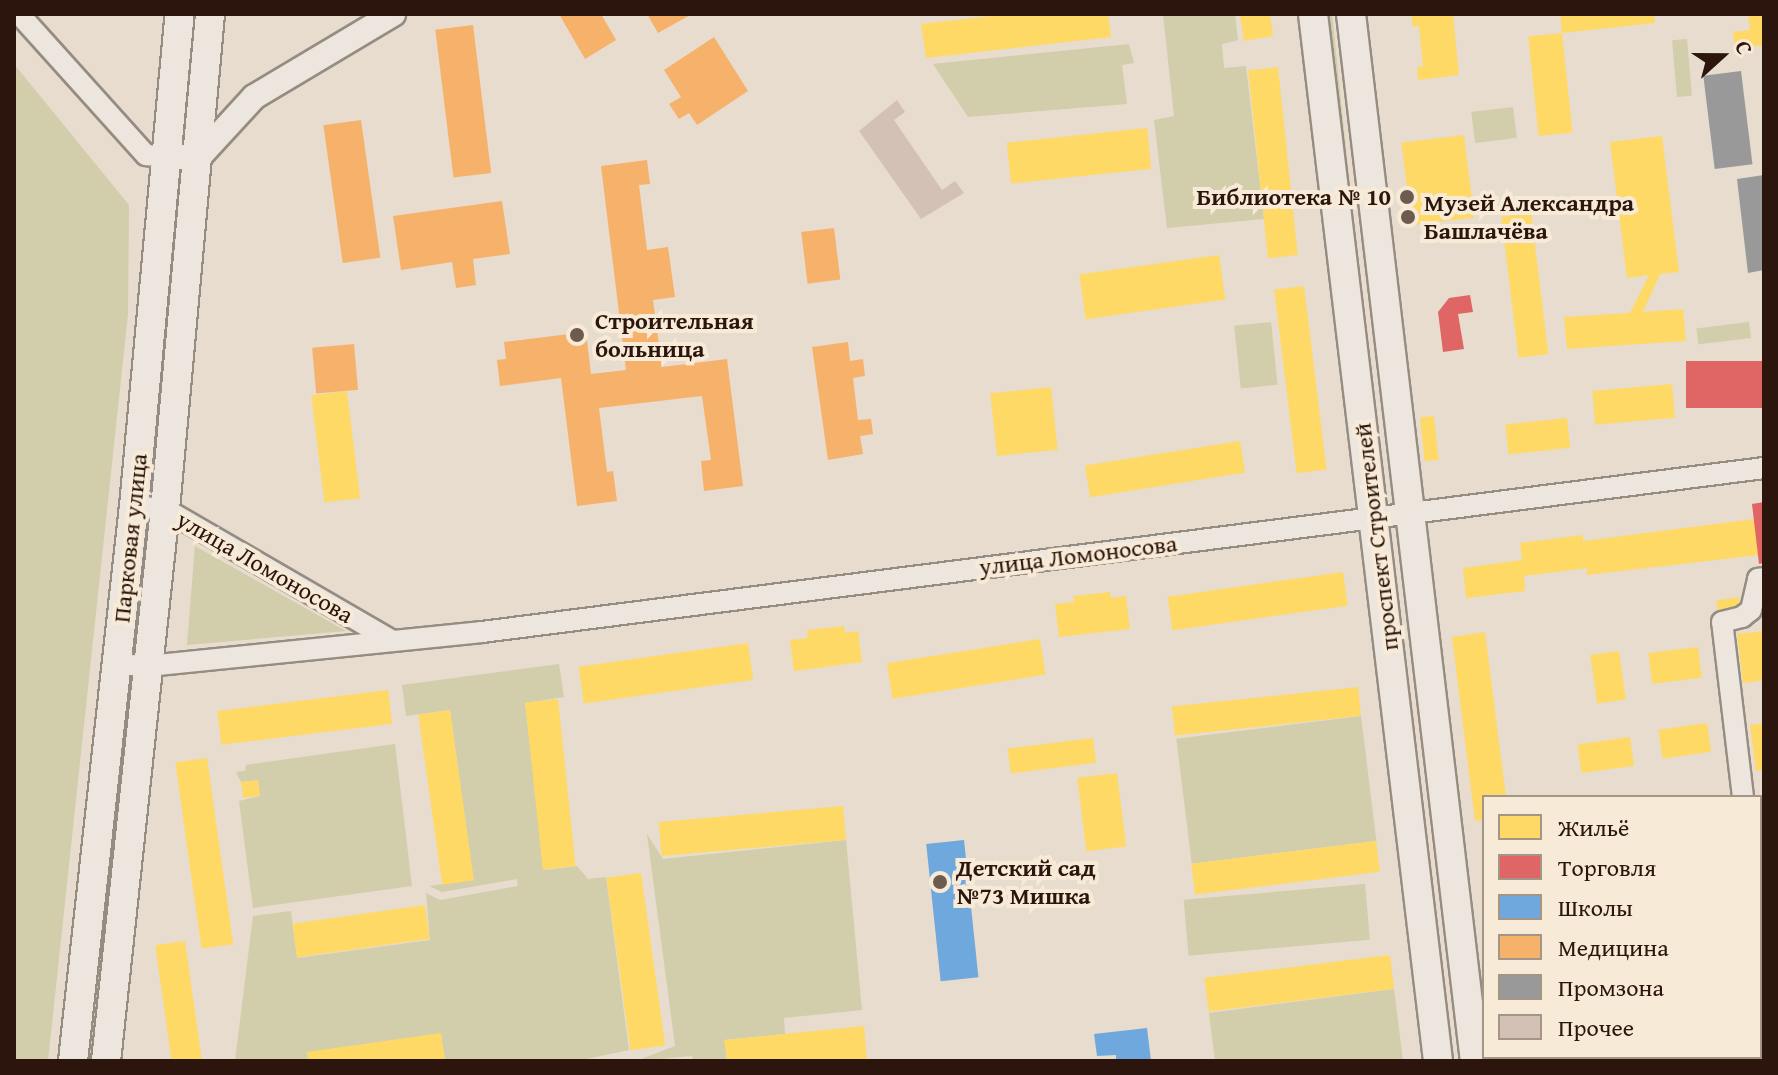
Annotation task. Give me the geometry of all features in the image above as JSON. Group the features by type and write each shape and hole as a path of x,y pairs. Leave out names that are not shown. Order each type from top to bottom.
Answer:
{"main road":[{"name":"Парковая улица","path":"73,1061 134,506 180,14"},
{"name":"Парковая улица","path":"106,1061 165,509 210,14"},
{"name":"проспект Строителей","path":"1313,14 1438,1061"},
{"name":"проспект Строителей","path":"1351,14 1475,1061"}],"street":[{"path":"19,14 146,155 166,157 199,157 254,97 393,14"},
{"name":"улица Ломоносова","path":"117,664 148,666 557,622 1764,468"},
{"name":"улица Ломоносова","path":"134,506 165,509 391,640"},
{"path":"1743,795 1722,622 1742,617 1751,610 1758,579 1764,578"}],"shaded area":[{"path":"1163,14 1235,14 1238,40 1222,44 1224,68 1246,66 1264,219 1167,228 1154,120 1174,116"},
{"path":"1318,14 1332,14 1382,495"},
{"path":"1687,39 1692,96 1677,97 1672,40"},
{"path":"1129,44 1134,63 1122,65 1127,104 968,117 933,64"},
{"path":"14,64 129,205 128,314 48,1061 14,1061"},
{"path":"1513,107 1517,138 1475,143 1471,112"},
{"path":"1271,322 1278,385 1241,389 1234,326"},
{"path":"1749,322 1751,338 1698,344 1696,328"},
{"path":"195,546 346,631 187,645"},
{"path":"559,664 564,697 525,703 545,870 577,866 588,879 606,877 629,1050 577,1061 445,1061 441,1034 308,1061 235,1061 253,916 291,911 297,958 430,940 426,893 440,900 518,886 517,879 442,892 429,886 473,880 450,710 406,716 402,685"},
{"path":"124,706 134,707 97,1061 87,1061"},
{"path":"1361,716 1376,841 1192,864 1176,739"},
{"path":"395,744 412,886 253,908 239,801 260,796 257,780 241,782 236,772 245,771 246,765"},
{"path":"647,834 663,859 846,840 862,1010 784,1018 785,1034 725,1040 727,1061 693,1061 692,1056 636,1061 675,1046"},
{"path":"1365,884 1370,940 1189,956 1184,900"},
{"path":"1394,989 1403,1061 1215,1061 1209,1013"}],"building: Жильё":[{"path":"1009,14 1108,14 1111,37 926,58 921,24"},
{"path":"1240,14 1270,14 1273,36 1244,41"},
{"path":"1411,14 1453,14 1459,75 1418,80 1417,67 1423,66 1419,26 1413,27"},
{"path":"1560,14 1654,14 1655,23 1562,33"},
{"path":"1748,14 1764,14 1764,45 1735,49 1733,32 1750,30"},
{"path":"1562,33 1572,132 1539,136 1528,37"},
{"path":"1278,67 1298,255 1268,258 1248,70"},
{"path":"1147,128 1151,169 1011,184 1007,143"},
{"path":"1464,135 1474,217 1412,225 1401,143"},
{"path":"1662,136 1679,272 1660,274 1643,312 1683,309 1686,341 1567,349 1564,317 1630,313 1649,275 1627,278 1610,142"},
{"path":"1531,213 1548,354 1519,358 1501,217"},
{"path":"1219,255 1225,300 1086,319 1079,275"},
{"path":"1304,286 1327,470 1297,473 1274,290"},
{"path":"1672,384 1675,418 1595,425 1592,391"},
{"path":"1051,387 1058,450 997,456 990,393"},
{"path":"347,391 360,498 324,503 311,395"},
{"path":"1434,416 1439,460 1425,461 1420,417"},
{"path":"1567,418 1570,448 1508,454 1505,424"},
{"path":"1240,441 1245,473 1090,497 1085,466"},
{"path":"1754,519 1759,555 1587,575 1587,568 1524,576 1525,591 1466,598 1463,568 1522,560 1520,543 1583,535 1583,541"},
{"path":"1343,572 1348,606 1172,630 1168,597"},
{"path":"1110,592 1111,598 1126,596 1130,629 1059,637 1055,604 1074,602 1073,596"},
{"path":"1739,597 1741,610 1718,613 1716,601"},
{"path":"844,626 845,633 858,631 862,662 794,671 790,640 808,638 807,630"},
{"path":"1764,631 1764,680 1743,683 1737,634"},
{"path":"1485,632 1506,795 1482,795 1482,820 1475,821 1452,637"},
{"path":"1040,639 1046,675 893,699 887,663"},
{"path":"748,643 753,680 584,703 579,667"},
{"path":"1698,647 1702,678 1652,684 1648,653"},
{"path":"1619,651 1626,700 1597,704 1590,655"},
{"path":"1358,687 1361,716 1175,735 1172,707"},
{"path":"388,690 392,724 221,745 217,711"},
{"path":"558,699 576,866 543,870 525,702"},
{"path":"450,710 474,880 442,885 418,714"},
{"path":"1707,723 1711,752 1663,759 1658,730"},
{"path":"1764,723 1764,770 1756,771 1750,725"},
{"path":"1630,737 1634,766 1582,773 1578,744"},
{"path":"1093,738 1096,763 1011,773 1008,748"},
{"path":"207,758 233,944 201,949 175,762"},
{"path":"1117,773 1126,846 1086,851 1077,778"},
{"path":"258,780 260,796 243,798 241,782"},
{"path":"843,806 846,840 662,856 659,822"},
{"path":"1376,841 1380,872 1195,894 1191,864"},
{"path":"641,873 665,1045 631,1050 606,878"},
{"path":"425,905 430,939 297,957 292,924"},
{"path":"185,941 202,1061 172,1061 155,945"},
{"path":"1390,955 1394,989 1209,1012 1204,978"},
{"path":"864,1026 867,1060 727,1061 724,1040"},
{"path":"441,1033 445,1061 308,1061 307,1052"},
{"path":"1698,1059 1748,1059 1748,1061"}],"building: Торговля":[{"path":"1470,295 1473,312 1458,314 1464,349 1443,352 1438,312 1449,298"},
{"path":"1686,361 1764,361 1764,408 1686,408"},
{"path":"1764,502 1764,563 1759,564 1752,504"}],"building: Школы":[{"path":"964,840 978,977 941,981 926,844"},
{"path":"1147,1028 1151,1061 1116,1061 1116,1055 1097,1056 1094,1034"}],"building: Медицина":[{"path":"559,14 601,14 616,40 585,59"},
{"path":"647,14 692,14 658,33"},
{"path":"473,25 491,173 453,178 435,30"},
{"path":"714,37 748,91 697,125 689,113 679,119 669,104 681,97 664,70"},
{"path":"361,120 380,258 343,263 323,125"},
{"path":"647,160 650,184 639,185 647,250 668,247 675,297 653,300 662,367 727,359 743,486 704,491 701,461 711,460 702,396 599,408 607,472 613,471 617,501 577,506 561,378 500,386 497,360 506,359 504,342 586,332 591,374 626,370 601,166"},
{"path":"502,201 510,254 473,259 476,285 456,288 452,262 401,270 393,216"},
{"path":"834,228 840,280 808,284 801,232"},
{"path":"848,342 850,361 863,359 865,376 853,378 858,420 871,419 873,434 860,436 863,454 828,460 812,347"},
{"path":"354,344 358,390 316,393 312,348"}],"building: Промзона":[{"path":"1741,71 1752,164 1715,169 1703,76"},
{"path":"1764,175 1764,270 1748,273 1737,179"}],"building: Прочее":[{"path":"897,100 905,112 894,120 942,190 955,181 964,193 921,219 859,131"}],"place":[{"name":"Библиотека № 10","path":"1407,197"},
{"name":"Музей Александра Башлачёва","path":"1408,217"},
{"name":"Строительная больница","path":"577,335"},
{"name":"Детский сад №73 Мишка","path":"940,882"}]}
